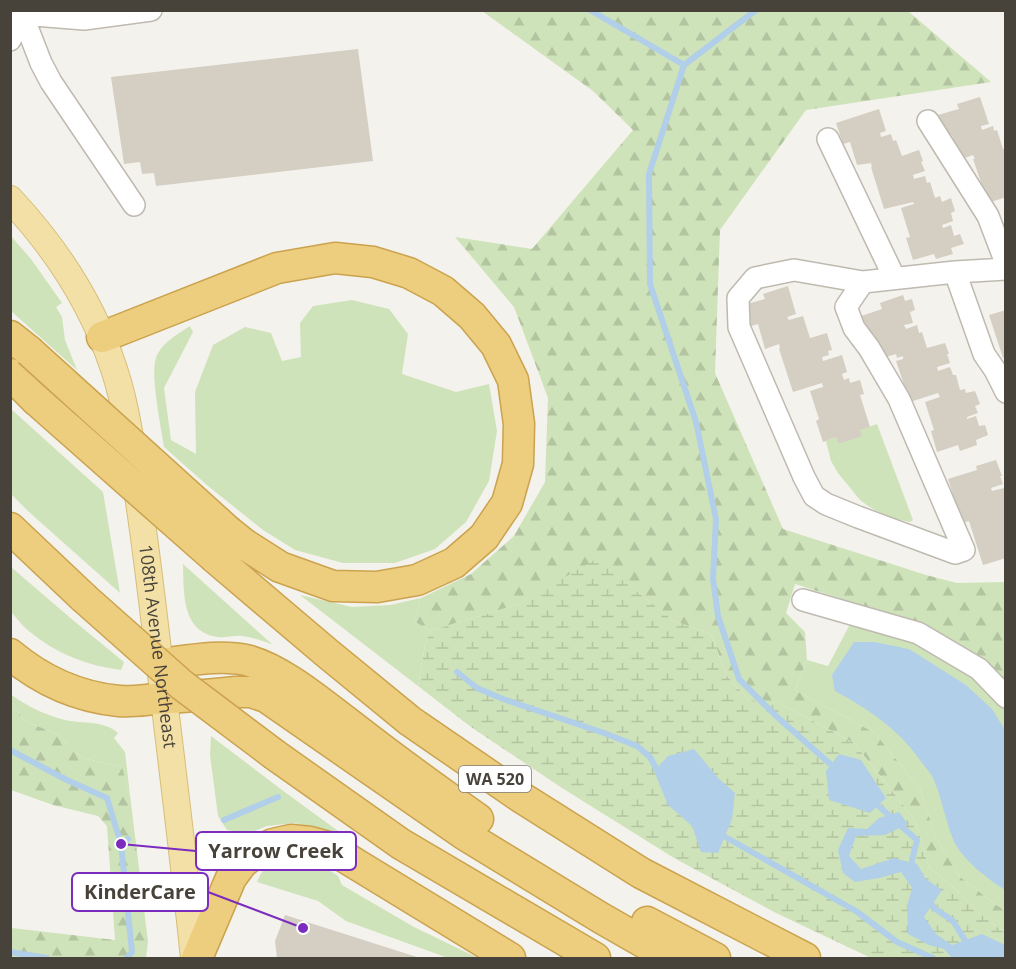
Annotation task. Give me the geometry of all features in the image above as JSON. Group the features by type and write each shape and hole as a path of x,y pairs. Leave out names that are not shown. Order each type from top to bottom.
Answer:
{"highway":[{"path":"17,354 244,544 280,567 333,586 377,587 417,580 454,563 484,537 507,503 518,464 519,424 513,380 496,345 472,316 443,291 409,273 373,262 335,258 277,268 102,337"},
{"name":"WA 520","path":"17,354 36,400 215,558 410,721 519,796 641,873 805,958"},
{"path":"10,528 84,598 182,685 275,755 401,844 594,958"},
{"path":"10,654 24,666 62,687 82,694 120,701 235,692 251,692 266,697 465,835 671,958"},
{"path":"160,664 223,658 244,659 264,665 320,702 423,780 514,843 638,917 715,958"},
{"path":"195,958 231,878 242,863 256,852 273,844 291,840 328,847 510,958"}],"main road":[{"name":"108th Avenue Northeast","path":"10,199 50,245 70,274 102,337 120,389 129,431 160,664 195,958"},
{"path":"175,958 189,910"}],"street":[{"path":"15,14 84,19 151,10"},
{"path":"10,39 15,14"},
{"path":"15,14 51,82 134,205"},
{"path":"928,122 988,216 1005,263"},
{"path":"828,139 894,278"},
{"path":"863,282 846,307 854,328 869,348 899,399 964,550 955,553 826,504 814,495 739,327 738,298 755,278 794,270 863,282 1005,269"},
{"path":"955,272 984,354 996,370 1005,392"},
{"path":"803,600 918,633 979,669 1005,697"}],"green space":[{"path":"482,11 908,11 991,82 806,110 720,230 715,373 783,529 957,583 1005,582 1005,683 984,660 940,633 795,584 786,613 805,632 807,660 795,690 875,733 920,789 936,838 959,876 1005,910 1005,933 929,868 915,820 854,743 779,703 749,700 727,676 711,634 674,621 597,560 519,604 430,631 414,621 421,598 471,574 514,536 545,482 548,398 514,307 455,237 532,249 633,130 593,91"},
{"path":"10,235 31,259 62,303 56,307 62,317 65,340 77,370 11,311"},
{"path":"352,300 389,309 408,334 402,374 456,392 489,384 497,431 489,481 466,522 435,549 395,563 343,563 295,550 263,530 164,447 154,366 158,353 166,343 190,326 193,332 164,388 171,440 196,454 195,392 213,345 245,327 271,333 282,361 301,357 300,323 313,306"},
{"path":"11,409 103,492 120,593 11,494"},
{"path":"877,424 913,520 910,522 887,517 860,500 831,461 826,441 836,437 838,444 860,430"},
{"path":"596,559 674,621 711,634 727,676 749,700 779,703 854,743 915,820 929,868 1005,933 1005,958 871,958 776,913 674,858 562,788 471,727 418,686 425,645 430,631 519,604"},
{"path":"183,564 273,645 246,637 218,637 206,634 197,627 187,609"},
{"path":"11,567 124,662 121,670 73,658 51,647 27,630 11,612"},
{"path":"300,595 352,607 390,605 421,598 414,621 430,631 425,645 418,686"},
{"path":"849,626 874,627 917,642 968,672 1002,702 1006,709 1005,910 959,876 936,838 920,789 875,733 795,690 807,660 828,666"},
{"path":"10,694 50,716 99,724 118,733 114,738 125,752 130,795 122,767 82,758 57,734 25,721 11,703"},
{"path":"11,703 25,721 57,734 82,758 122,767 130,795 148,942 146,958 11,958 12,928 115,940 107,826 98,816 53,805 11,790"},
{"path":"211,736 378,860 317,829 295,823 267,826 247,834 227,830 218,816 210,755"},
{"path":"286,860 306,860 323,866 338,876 342,885 414,927 478,958 448,958 346,921 318,901 257,882 268,866"}],"water":[{"path":"854,642 874,642 909,649 966,685 992,709 1005,730 1005,890 962,854 950,832 933,778 902,738 881,720 835,691 832,675"},
{"path":"694,749 719,779 735,793 732,819 718,853 701,852 692,826 668,805 654,771 668,756"},
{"path":"839,754 861,760 886,798 870,813 829,800 826,771"},
{"path":"899,812 908,824 885,835 856,836 849,856 861,869 894,858 917,864 926,879 942,890 924,917 936,934 952,945 982,934 1005,945 1005,958 952,958 944,949 929,945 908,934 907,906 912,888 901,872 855,882 843,873 838,850 848,828 867,829 879,818"}],"building":[{"path":"358,49 373,161 156,186 154,173 142,174 140,162 124,164 111,77"},
{"path":"980,97 989,124 981,126 982,130 993,126 994,131 997,130 1003,149 1006,148 1006,197 988,203 973,155 959,160 952,135 944,137 938,115 959,109 957,104"},
{"path":"879,109 886,131 880,133 881,137 891,134 902,156 919,150 925,171 913,175 914,179 925,176 927,183 930,182 935,198 940,196 942,202 951,198 955,211 951,213 953,221 942,225 943,228 951,225 954,236 960,234 964,244 951,248 953,254 936,259 934,254 913,260 906,238 910,237 901,208 914,204 913,202 884,209 871,163 857,165 850,142 843,144 836,123"},
{"path":"788,286 796,314 787,317 789,320 803,316 810,338 827,333 832,350 828,351 829,355 822,357 823,361 842,355 847,372 842,374 844,380 849,378 850,383 860,380 864,394 860,395 870,427 860,430 862,436 838,444 836,437 823,442 816,421 819,419 810,391 823,387 822,383 793,392 779,344 765,349 758,324 751,326 744,305 765,299 763,294"},
{"path":"903,295 905,301 912,299 915,310 910,312 913,323 904,325 906,329 917,325 927,348 945,343 950,363 937,367 938,371 950,367 953,375 956,375 960,390 965,389 966,393 975,391 980,404 975,406 978,413 967,419 976,416 979,426 985,425 988,435 976,440 977,445 960,451 958,445 937,452 931,431 934,430 925,402 940,397 938,393 910,402 896,361 903,359 903,356 897,358 896,354 882,358 874,334 867,336 861,316 882,309 880,303"},
{"path":"1006,310 1006,357 1003,358 989,315"},
{"path":"996,460 1003,484 991,488 992,491 1004,488 1006,492 1006,558 983,565 969,521 962,523 948,479 977,470 976,466"},
{"path":"285,915 420,958 277,958 275,941"}],"waterway":[{"path":"590,10 684,65 649,174 650,284 696,422 716,519 713,579 718,616 739,679 775,715 837,770"},
{"path":"684,65 756,10"},
{"path":"457,672 477,688 503,699 637,746 650,757 659,774"},
{"path":"10,750 107,798 121,844"},
{"path":"224,820 278,797"},
{"path":"874,802 917,840 912,868"},
{"path":"720,834 856,911 897,942 933,958"},
{"path":"127,958 132,952 121,844 128,839"},
{"path":"928,898 934,908 953,921 970,946"},
{"path":"10,952 47,958"}],"place":[{"name":"Yarrow Creek","path":"121,844"},
{"name":"KinderCare","path":"303,928"}]}
